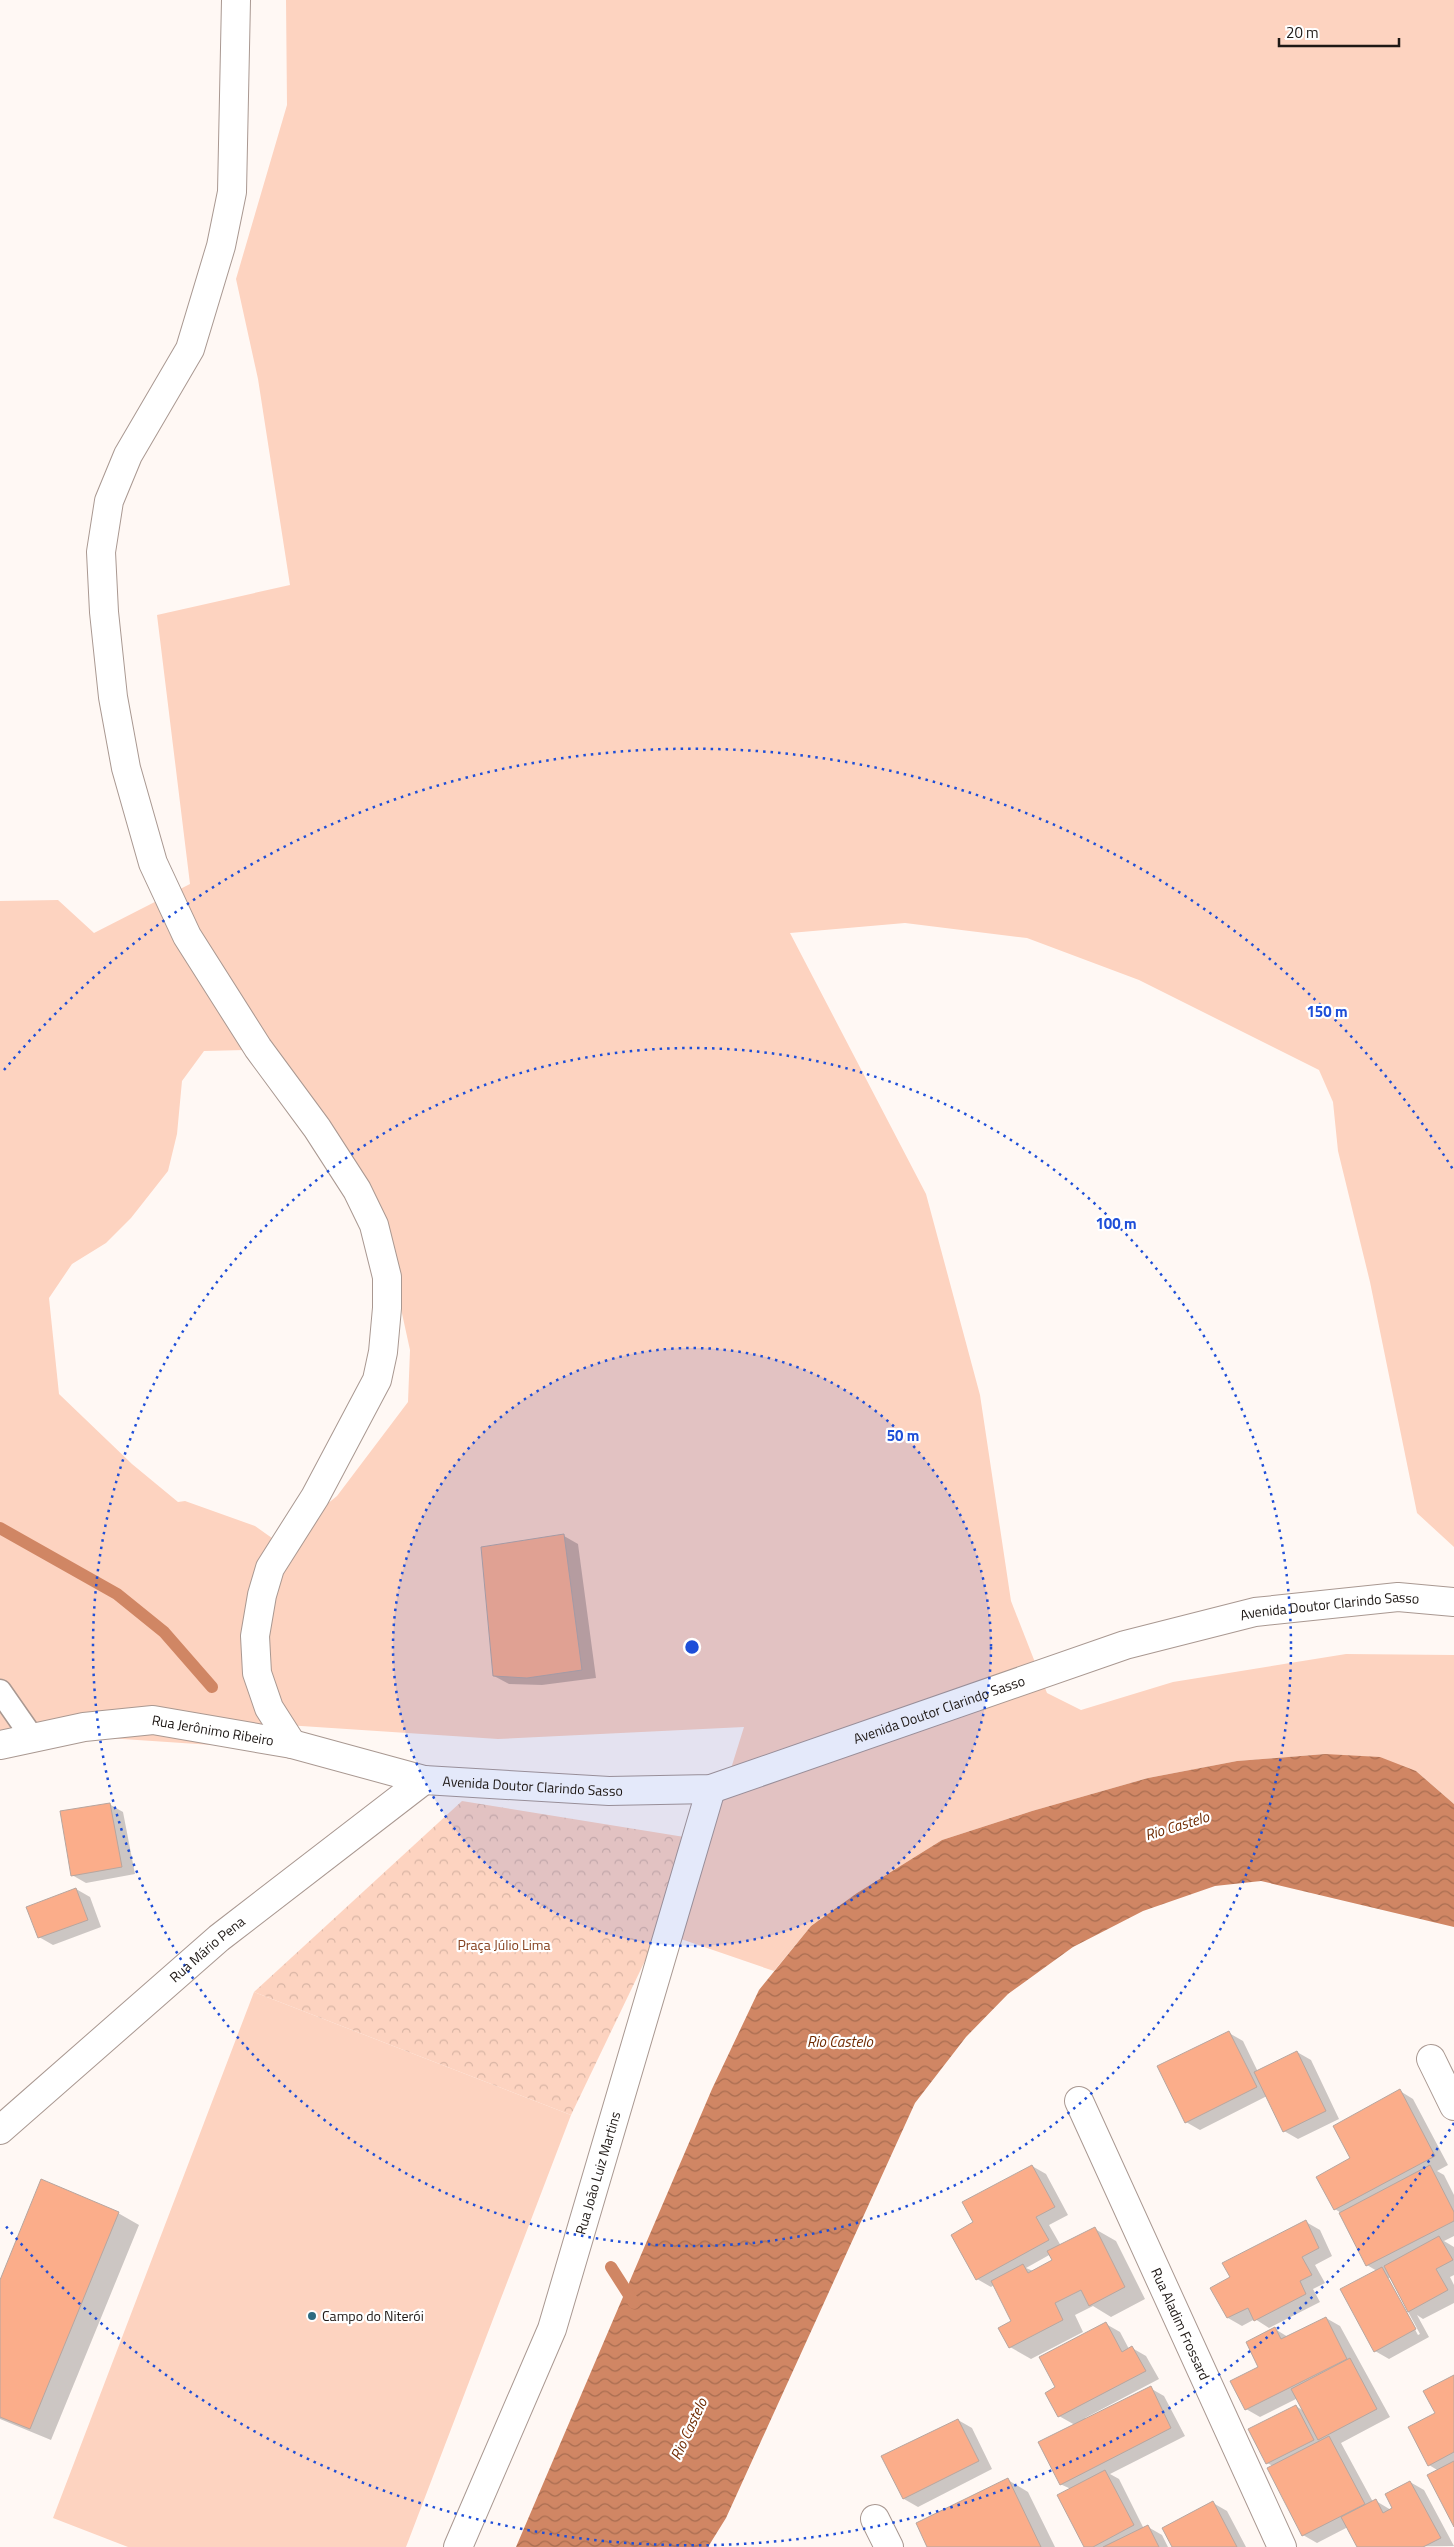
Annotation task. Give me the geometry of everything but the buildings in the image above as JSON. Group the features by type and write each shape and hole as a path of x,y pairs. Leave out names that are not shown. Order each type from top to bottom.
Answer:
{"street":[{"path":"236,0 232,192 221,246 190,349 128,455 109,501 102,552 104,612 113,697 126,768 153,863 187,936 258,1048 317,1128 357,1190 374,1225 387,1277 386,1326 377,1380 315,1497 270,1568 262,1596 255,1636 257,1673 269,1708 292,1744"},
{"name":"Avenida Doutor Clarindo Sasso","path":"424,1780 600,1790 711,1789 1125,1645 1254,1612 1398,1597 1454,1602"},
{"name":"Rua Jerônimo Ribeiro","path":"0,1745 84,1727 153,1720 292,1744 424,1780"},
{"name":"Rua Mário Pena","path":"0,2130 218,1938 424,1780"},
{"name":"Rua João Luiz Martins","path":"458,2547 552,2329 711,1789"},
{"path":"1431,2059 1454,2106"},
{"name":"Rua Aladim Frossard","path":"1079,2101 1282,2547"},
{"path":"875,2519 889,2547"}],"lane":[{"path":"0,1691 32,1738"}],"green space":[{"path":"286,0 1454,0 1454,1547 1417,1513 1370,1282 1338,1151 1333,1102 1319,1070 1139,980 1027,938 905,923 790,933 926,1194 980,1395 1011,1601 1047,1693 1081,1710 1173,1682 1346,1654 1454,1655 1454,1804 1416,1771 1325,1754 1237,1761 1148,1778 1032,1811 942,1840 857,1893 811,1926 774,1971 678,1938 744,1727 498,1739 271,1724 212,1745 33,1733 0,1747 0,901 58,900 94,933 190,884 157,615 290,585 258,379 236,279 287,105","holes":["245,1050 293,1090 396,1286 410,1350 408,1402 337,1496 279,1543 255,1526 185,1501 178,1502 132,1464 59,1394 49,1298 72,1264 106,1243 131,1218 168,1171 177,1134 182,1081 204,1051"]},
{"name":"Praça Júlio Lima","path":"462,1801 703,1840 571,2115 254,1992"},
{"name":"Campo do Niterói","path":"254,1992 571,2115 406,2547 128,2547 53,2518"}],"water":[{"name":"Rio Castelo","path":"1325,1754 1380,1757 1416,1771 1454,1804 1454,1927 1261,1881 1215,1886 1143,1911 1073,1947 1008,1994 966,2037 915,2103 726,2518 708,2547 516,2547 712,2089 759,1990 811,1926 857,1893 942,1840 1032,1811 1148,1778 1237,1761"}],"waterway":[{"path":"0,1528 117,1594 164,1632 212,1687"},
{"path":"611,2267 634,2303"}],"place":[{"name":"Campo do Niterói","path":"312,2316"}]}
